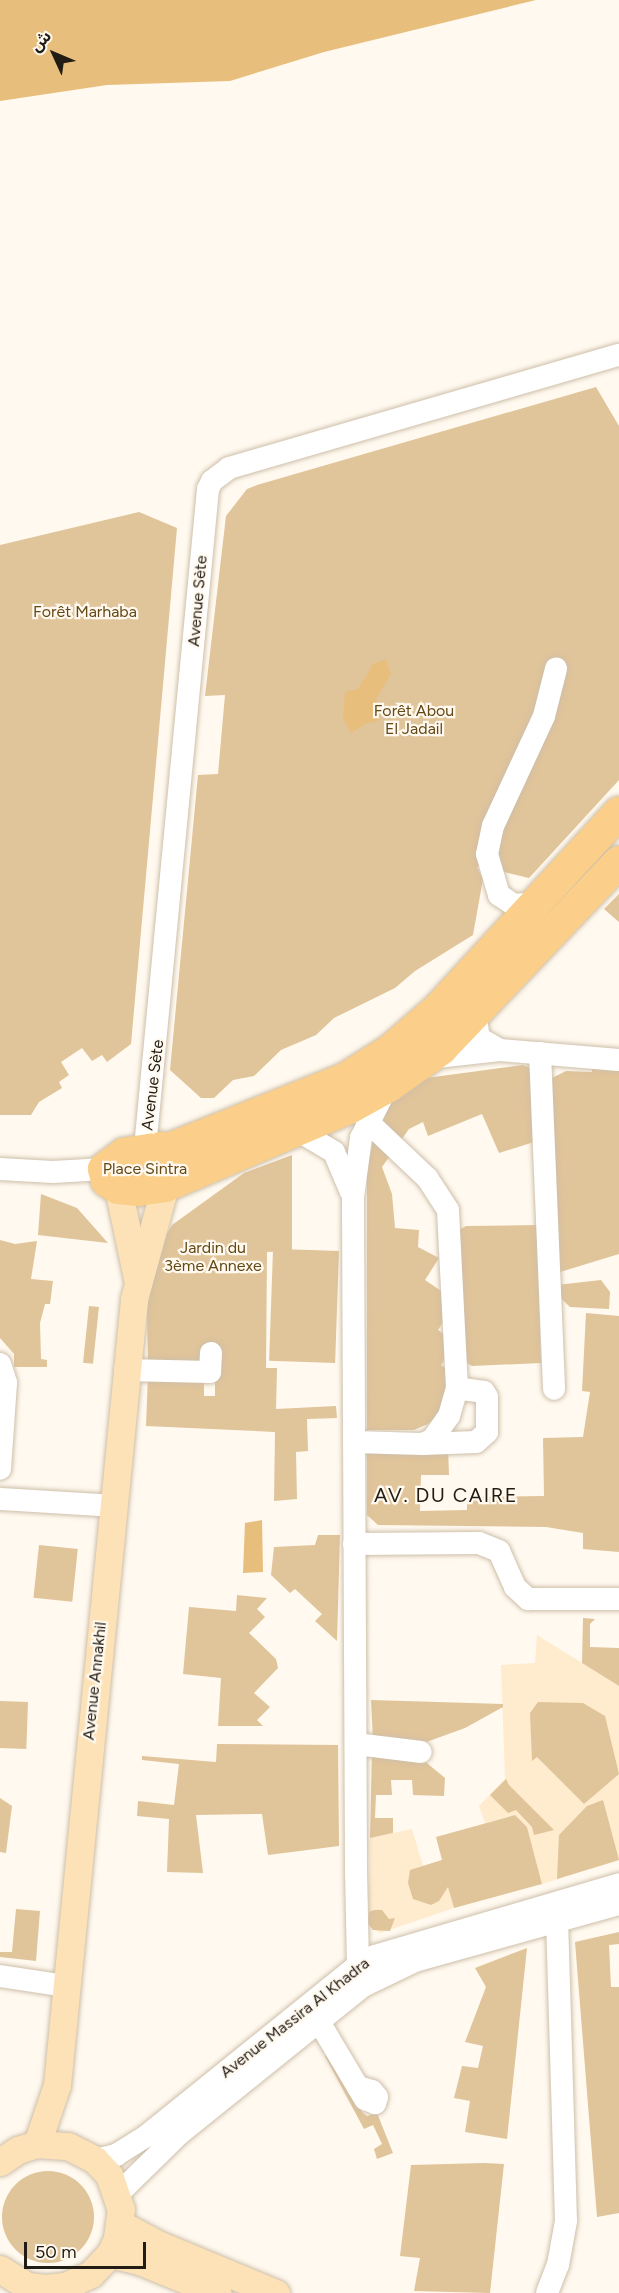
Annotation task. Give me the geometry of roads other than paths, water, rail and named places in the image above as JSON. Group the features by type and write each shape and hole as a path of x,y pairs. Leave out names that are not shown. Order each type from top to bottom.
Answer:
{"highway":[{"path":"619,813 414,1031 373,1062 165,1165 138,1190 111,1179 119,1156 165,1165 297,1131 389,1086 428,1058 619,862"}],"main road":[{"name":"Avenue Annakhil","path":"37,2144 57,2085 125,1370 137,1278 165,1165"},
{"name":"Avenue Annakhil","path":"111,1179 137,1278"},
{"name":"Avenue Annakhil","path":"57,2085 68,2145"},
{"path":"0,2162 18,2150 37,2144 68,2145 95,2160 118,2194 120,2224 110,2254 91,2274 65,2290 28,2289 0,2270"},
{"path":"120,2224 155,2243 276,2293"},
{"path":"110,2254 137,2260 218,2293"}],"street":[{"name":"Avenue Sète","path":"165,1165 208,489 212,481 229,468 619,355"},
{"path":"501,941 502,921 488,866 489,841 544,716 556,669"},
{"path":"494,887 499,896 514,905 536,903"},
{"path":"475,1012 478,1038 500,1050"},
{"path":"428,1058 500,1050 619,1060"},
{"path":"540,1053 554,1389"},
{"path":"360,1976 354,1544 353,1197 361,1138 367,1121 389,1086"},
{"path":"367,1121 427,1178 448,1210 457,1388 444,1424 432,1440 422,1444"},
{"path":"297,1131 334,1152 353,1197"},
{"path":"0,1169 111,1179"},
{"path":"0,1364 6,1383 0,1469"},
{"path":"125,1370 210,1372"},
{"path":"354,1442 422,1444 477,1442 487,1432 487,1397 484,1392 457,1388"},
{"path":"0,1499 113,1506"},
{"path":"354,1544 478,1543 499,1551 515,1587 528,1599 619,1599"},
{"path":"356,1744 421,1752"},
{"name":"Avenue Massira Al Khadra","path":"95,2160 116,2156 146,2137 360,1976 412,1942 619,1884"},
{"name":"Avenue Massira Al Khadra","path":"118,2194 179,2134 318,2020 360,1976 619,1904"},
{"path":"548,2293 558,2265 566,2221 556,1922"},
{"path":"0,1976 65,1986"},
{"path":"318,2020 358,2087"}],"district":[{"name":"AV. DU CAIRE","path":"446,1495"}],"park label":[{"name":"Forêt Marhaba","path":"85,612"},
{"name":"Forêt Abou El Jadail","path":"414,720"},
{"name":"Place Sintra","path":"145,1169"},
{"name":"Jardin du 3ème Annexe","path":"213,1257"}]}
